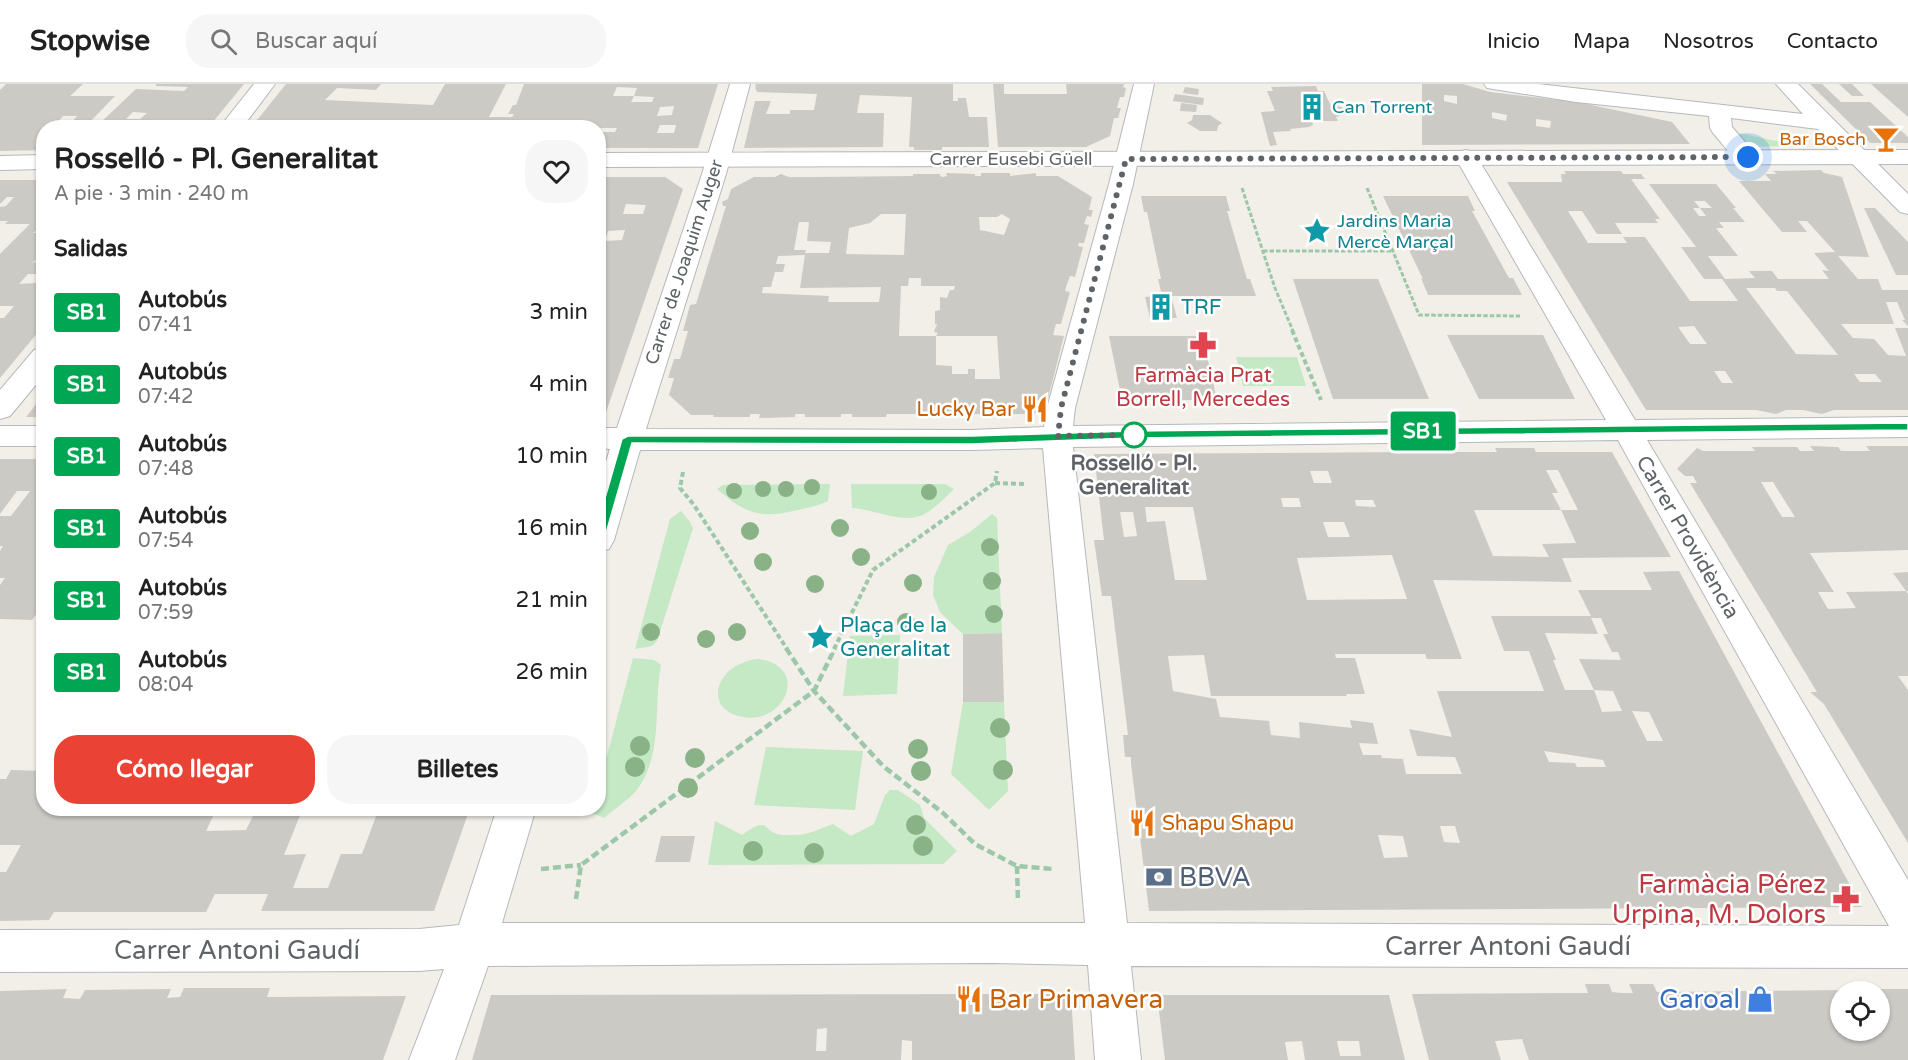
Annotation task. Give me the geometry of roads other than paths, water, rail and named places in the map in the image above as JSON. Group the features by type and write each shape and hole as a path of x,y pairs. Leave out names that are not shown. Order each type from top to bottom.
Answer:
{"street":[{"path":"236,120 265,84"},
{"name":"Carrer de Joaquim Auger","path":"613,439 717,159 740,84"},
{"path":"1118,1060 1108,944 1059,487 1058,436 1061,408 1144,84"},
{"path":"1494,84 1663,106 1719,109 1824,123"},
{"path":"1786,84 1908,207"},
{"path":"1719,109 1721,128 1748,157"},
{"name":"Carrer Providència","path":"1466,157 1626,429 1908,919"},
{"path":"1858,157 1908,157"},
{"name":"Carrer Eusebi Güell","path":"606,160 1858,157"},
{"path":"0,163 36,162"},
{"path":"0,409 36,366"},
{"path":"606,486 613,439 997,439 1331,432 1908,427"},
{"path":"0,436 36,436"},
{"path":"432,1060 474,945 514,816"},
{"path":"474,945 991,942 1108,944"},
{"name":"Carrer Antoni Gaudí","path":"1108,944 1908,947"},
{"name":"Carrer Antoni Gaudí","path":"0,951 419,950 474,945"}],"place":[{"name":"Can Torrent","path":"1312,107"},
{"name":"Bar Bosch","path":"1886,139"},
{"name":"Jardins Maria Mercè Marçal","path":"1317,231"},
{"name":"TRF","path":"1161,307"},
{"name":"Farmàcia Prat Borrell, Mercedes","path":"1203,345"},
{"name":"Lucky Bar","path":"1035,409"},
{"name":"Rosselló - Pl. Generalitat","path":"1134,435"},
{"name":"Plaça de la Generalitat","path":"820,637"},
{"name":"Shapu Shapu","path":"1142,823"},
{"name":"BBVA","path":"1159,877"},
{"name":"Farmàcia Pérez Urpina, M. Dolors","path":"1846,899"},
{"name":"Bar Primavera","path":"969,999"},
{"name":"Garoal","path":"1760,999"}]}
